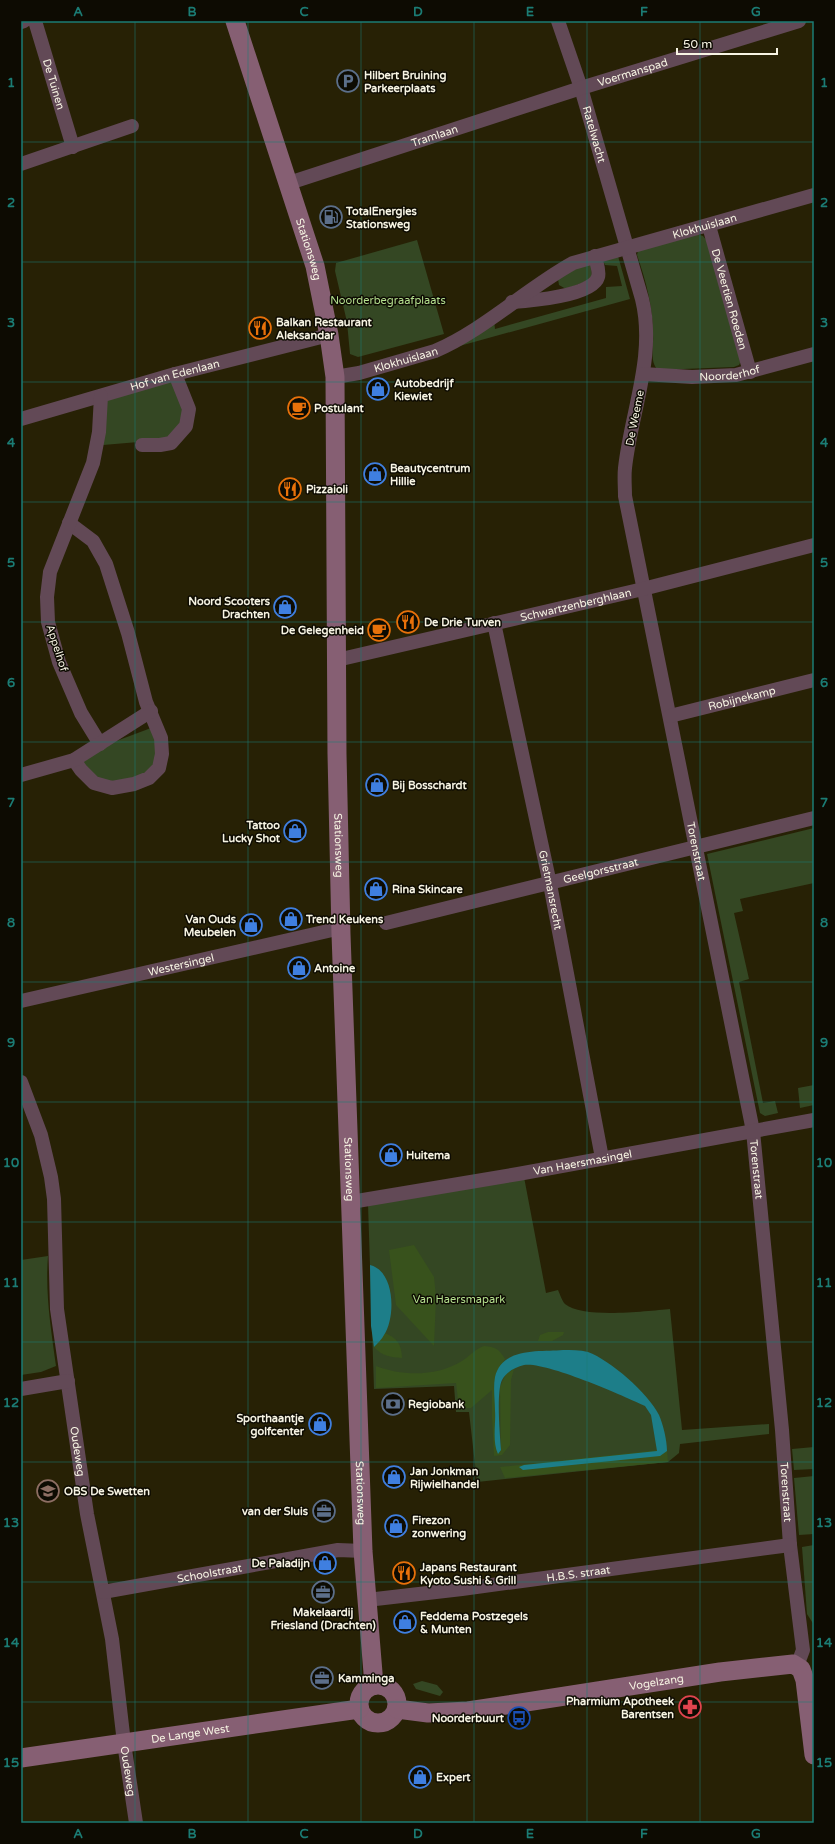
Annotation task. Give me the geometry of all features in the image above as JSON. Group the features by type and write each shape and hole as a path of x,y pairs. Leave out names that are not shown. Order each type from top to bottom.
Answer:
{"street":[{"name":"De Tuinen","path":"35,21 73,147"},
{"name":"Stationsweg","path":"235,21 315,266 329,335 335,377 337,515 336,660 341,928 364,1551 374,1685"},
{"name":"Ratelwacht","path":"558,21 580,88 626,248"},
{"name":"Voermanspad","path":"580,88 799,21"},
{"name":"Tramlaan","path":"289,183 580,88"},
{"path":"21,164 132,126"},
{"name":"Klokhuislaan","path":"335,377 359,372 440,349 470,332 511,302 573,262 709,226 814,195"},
{"name":"De Veertien Roeden","path":"709,226 750,372"},
{"name":"De Weeme","path":"626,248 642,299 645,317 646,341 643,374 625,469 625,496 643,588"},
{"path":"511,302 536,301 554,298 590,286 596,282 599,276 595,256"},
{"name":"Hof van Edenlaan","path":"21,419 176,374 329,335"},
{"name":"Noorderhof","path":"643,374 713,376 736,375 814,354"},
{"path":"142,445 160,445 171,443 186,426 189,410 176,374"},
{"name":"Appelhof","path":"100,744 81,713 59,662 48,622 47,596 50,572 93,463 99,432 101,396"},
{"path":"69,523 93,541 106,564 128,633 146,702 161,738 162,754 159,768 149,778 134,784 112,788 94,783 74,760"},
{"name":"Schwartzenberghlaan","path":"336,660 643,588 814,545"},
{"name":"Torenstraat","path":"643,588 670,716 752,1131 782,1430 790,1545 805,1655 804,1674 814,1756"},
{"name":"Grietmansrecht","path":"494,623 550,884 602,1158"},
{"name":"Robijnekamp","path":"670,716 814,680"},
{"path":"21,775 74,760 151,711"},
{"name":"Geelgorsstraat","path":"386,923 814,818"},
{"name":"Westersingel","path":"21,1001 341,928"},
{"name":"Oudeweg","path":"21,1082 41,1135 51,1177 54,1199 57,1309 87,1514 112,1639 124,1743 136,1823"},
{"name":"Van Haersmasingel","path":"351,1202 510,1176 814,1120"},
{"path":"21,1389 68,1381"},
{"name":"H.B.S. straat","path":"367,1600 462,1589 790,1545"},
{"name":"Schoolstraat","path":"103,1592 338,1550 364,1551"},
{"name":"Vogelzang","path":"397,1709 428,1713 468,1711 720,1672 793,1664 805,1655"},
{"path":"374,1685 384,1685 392,1690 397,1699 397,1709 393,1716 386,1721 379,1723 363,1716 359,1708 361,1694 366,1688 374,1685"},
{"name":"De Lange West","path":"21,1758 359,1708"}],"green space":[{"path":"697,234 703,236 708,242 741,361 739,365 734,367 658,370 655,366 652,353 653,324 646,284 637,255 638,251"},
{"name":"Noorderbegraafplaats","path":"417,240 444,334 358,357 350,354 347,322 335,271 336,263"},
{"path":"618,256 630,299 456,347 494,320 495,329 606,298 606,287 622,286 617,266 605,265 603,261"},
{"path":"591,263 592,279 566,289 559,285 558,279 562,274"},
{"path":"174,379 184,413 182,423 173,434 162,440 103,445 104,400"},
{"path":"151,728 157,737 157,754 154,766 145,775 113,783 99,780 87,769 79,755"},
{"path":"814,828 814,883 740,899 743,911 734,913 749,979 739,982 763,1103 775,1101 778,1113 765,1116 760,1113 707,854"},
{"path":"814,1085 814,1105 800,1108 798,1088"},
{"name":"Van Haersmapark","path":"524,1177 546,1293 558,1290 565,1304 573,1309 600,1313 670,1309 682,1430 769,1424 769,1434 680,1444 679,1453 668,1462 477,1482 469,1412 456,1412 454,1386 374,1389 368,1204"},
{"path":"414,1245 434,1277 436,1297 434,1346 396,1305 389,1250"},
{"path":"48,1256 47,1284 50,1325 56,1366 41,1372 21,1375 21,1260"},
{"path":"548,1332 564,1332 563,1335 552,1341 538,1341 540,1335"},
{"path":"385,1333 393,1337 398,1342 401,1349 402,1358 386,1356 374,1347"},
{"path":"484,1346 497,1349 505,1359 497,1372 495,1379 496,1441 501,1450 500,1387 506,1374 514,1369 511,1380 510,1445 502,1455 494,1456 492,1390 471,1408 459,1408 456,1383 376,1388 376,1366 397,1372 408,1373 441,1370 462,1361"},
{"path":"814,1447 814,1469 794,1470 792,1449"},
{"path":"667,1449 668,1462 505,1478 500,1467"},
{"path":"814,1476 814,1534 799,1535 794,1478"},
{"path":"814,1545 814,1625 807,1614 802,1547"},
{"path":"422,1681 437,1685 443,1692 440,1696 416,1689 413,1684"}],"water":[{"path":"370,1265 378,1269 384,1276 389,1285 391,1296 388,1327 382,1338 374,1347 371,1326"},
{"path":"563,1350 588,1352 607,1362 628,1378 654,1406 659,1415 667,1451 660,1456 523,1470 519,1467 524,1465 657,1451 651,1415 645,1406 584,1380 549,1368 524,1365 514,1369 503,1377 500,1386 499,1414 501,1450 498,1454 495,1444 494,1385 499,1367 505,1360 523,1353"}],"place":[{"name":"Hilbert Bruining Parkeerplaats","path":"348,81"},
{"name":"TotalEnergies Stationsweg","path":"331,217"},
{"name":"Balkan Restaurant Aleksandar","path":"260,328"},
{"name":"Autobedrijf Kiewiet","path":"378,389"},
{"name":"Postulant","path":"299,408"},
{"name":"Beautycentrum Hillie","path":"375,474"},
{"name":"Pizzaioli","path":"290,489"},
{"name":"Noord Scooters Drachten","path":"285,607"},
{"name":"De Drie Turven","path":"408,622"},
{"name":"De Gelegenheid","path":"379,630"},
{"name":"Bij Bosschardt","path":"377,785"},
{"name":"Tattoo Lucky Shot","path":"295,831"},
{"name":"Rina Skincare","path":"376,889"},
{"name":"Trend Keukens","path":"291,919"},
{"name":"Van Ouds Meubelen","path":"251,925"},
{"name":"Antoine","path":"299,968"},
{"name":"Huitema","path":"391,1155"},
{"name":"Regiobank","path":"393,1404"},
{"name":"Sporthaantje golfcenter","path":"320,1424"},
{"name":"Jan Jonkman Rijwielhandel","path":"394,1477"},
{"name":"OBS De Swetten","path":"48,1491"},
{"name":"van der Sluis","path":"324,1511"},
{"name":"Firezon zonwering","path":"396,1526"},
{"name":"De Paladijn","path":"325,1563"},
{"name":"Japans Restaurant Kyoto Sushi & Grill","path":"404,1573"},
{"name":"Makelaardij Friesland (Drachten)","path":"323,1592"},
{"name":"Feddema Postzegels & Munten","path":"405,1622"},
{"name":"Kamminga","path":"322,1678"},
{"name":"Pharmium Apotheek Barentsen","path":"690,1707"},
{"name":"Noorderbuurt","path":"519,1718"},
{"name":"Expert","path":"420,1777"}]}
